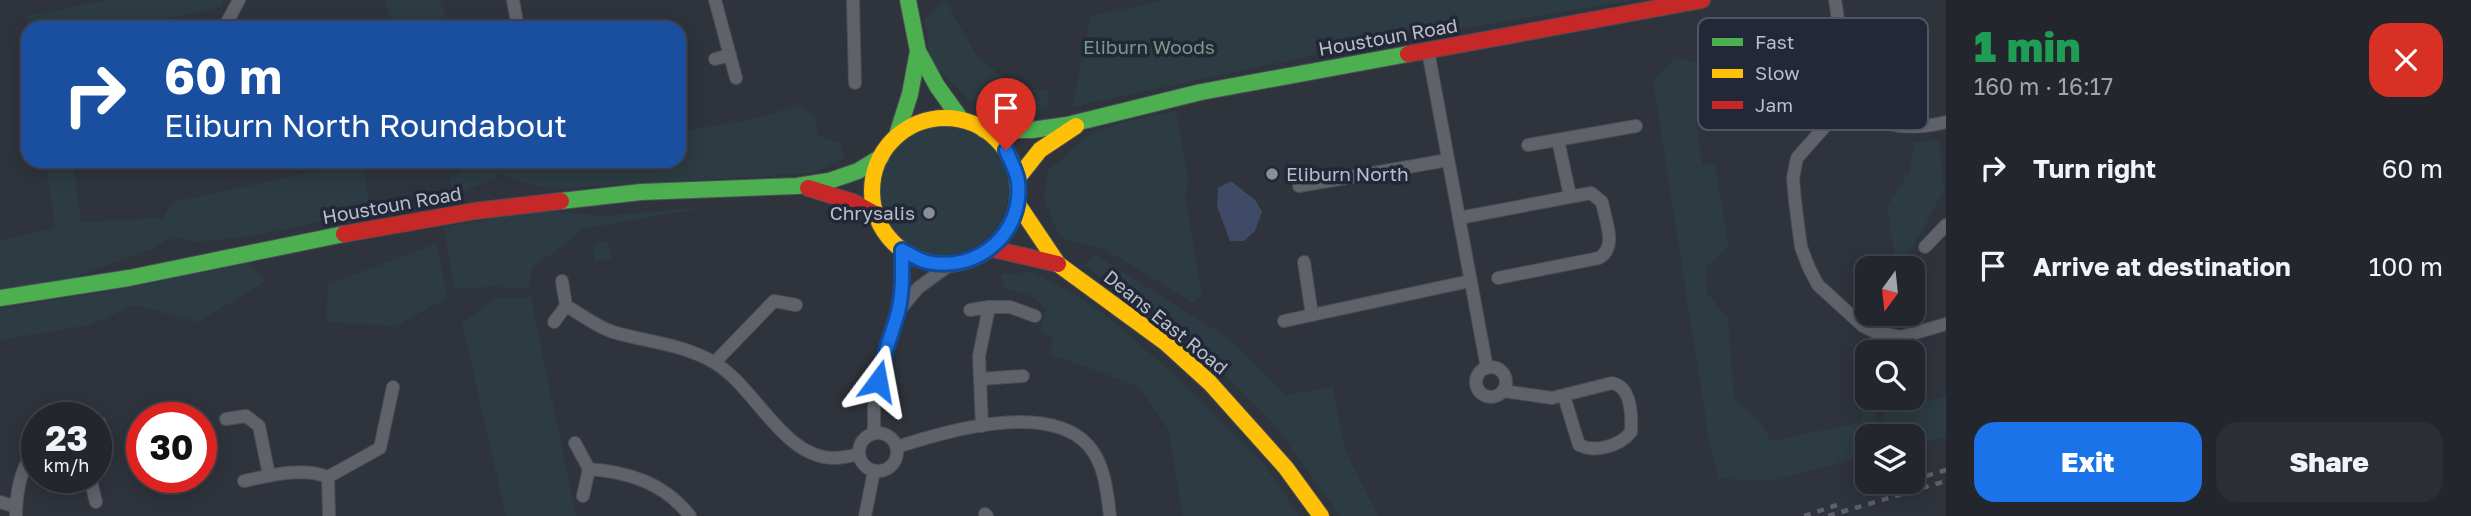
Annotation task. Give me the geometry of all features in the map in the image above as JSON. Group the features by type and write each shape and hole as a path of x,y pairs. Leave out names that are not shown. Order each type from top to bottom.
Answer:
{"street":[{"path":"228,21 239,0"},
{"path":"513,0 517,21"},
{"path":"715,0 736,78"},
{"path":"853,0 855,83"},
{"path":"908,0 918,51 937,86 960,118 993,136 1006,150 1017,179 1017,203 1006,233 993,249 951,264 925,262 902,250 885,233 876,214 872,194 873,177 881,156 897,135 910,94 918,51"},
{"name":"Houstoun Road","path":"984,130 1048,128 1083,122 1169,98 1702,0"},
{"path":"1835,0 1838,18"},
{"path":"1428,51 1487,368"},
{"path":"715,59 730,55"},
{"path":"897,135 912,126 933,119 960,118"},
{"name":"Houstoun Road","path":"1017,179 1040,150 1083,122"},
{"path":"1928,125 1946,122"},
{"path":"1528,145 1636,126"},
{"path":"1822,130 1797,158 1793,178 1801,247 1821,288 1863,326 1875,332 1901,337 1946,324"},
{"path":"1558,140 1570,196"},
{"name":"Houstoun Road","path":"0,298 130,278 384,226 475,211 641,192 797,186 829,181 858,171 881,156"},
{"path":"1300,186 1448,160"},
{"name":"Houstoun Road","path":"797,186 853,202 876,214"},
{"path":"1459,218 1591,193 1602,201 1610,245 1606,253 1599,258 1498,278"},
{"name":"Deans East Road","path":"1017,203 1058,264 1155,335 1210,383 1286,468 1321,516"},
{"path":"1925,247 1946,225"},
{"name":"Deans East Road","path":"993,249 1058,264"},
{"path":"874,433 874,407 883,356 898,312 902,250"},
{"path":"1304,262 1312,315"},
{"path":"898,312 918,288 951,264"},
{"path":"554,322 566,306 562,281"},
{"path":"1284,321 1471,281"},
{"path":"715,362 774,301 796,305"},
{"path":"566,306 610,332 673,346 715,362 737,380 792,442 807,453 832,458 859,454"},
{"path":"982,426 979,356 989,307"},
{"path":"971,310 1010,307 1035,316"},
{"path":"1505,375 1506,385 1495,397 1489,397 1478,389 1477,376 1487,368 1496,368 1505,375 1520,394"},
{"path":"980,379 1023,376"},
{"path":"1503,391 1552,398 1612,383 1619,384 1625,388 1629,401 1631,432 1625,439 1594,449 1579,445 1564,396"},
{"path":"244,481 269,475 314,472 328,477 380,448 393,387"},
{"path":"226,419 246,416 259,426 269,475"},
{"path":"897,447 941,433 982,426 1041,423 1058,427 1088,445 1099,461 1105,478 1110,516"},
{"path":"874,433 888,435 897,447 898,455 891,467 880,472 862,463 859,454 862,441 874,433"},
{"path":"575,443 589,469 583,496"},
{"path":"589,469 617,471 645,480 678,501 690,516"},
{"path":"865,516 874,471"},
{"path":"328,477 329,516"},
{"path":"0,502 16,511 21,478"},
{"path":"94,493 96,502"}],"green space":[{"path":"108,0 224,0 220,8 155,21 28,21 27,16"},
{"path":"385,0 439,0 448,21 391,21"},
{"path":"945,0 977,56 1017,89 1049,91 1048,108 1018,119 969,100 930,63 925,19"},
{"name":"Eliburn Woods","path":"1166,0 1634,0 1356,46 1072,107 1091,16"},
{"path":"1676,57 1698,63 1696,121 1702,165 1715,164 1729,246 1706,268 1707,293 1728,318 1734,398 1762,424 1771,441 1862,422 1862,410 1875,410 1876,424 1855,424 1855,458 1777,480 1718,479 1708,434 1653,81"},
{"path":"797,106 815,115 818,136 840,143 845,158 813,173 547,189 501,175 452,197 450,178 467,168 686,168 686,131 753,119"},
{"path":"1176,111 1189,182 1185,195 1202,295 1193,303 1108,251 1064,239 1053,224 1044,198 1048,171 1089,135 1127,121"},
{"path":"944,126 969,130 990,144 1004,165 1008,190 1004,215 990,236 969,250 944,254 919,250 898,236 884,215 880,190 884,165 898,144 919,130"},
{"path":"1939,140 1944,190 1912,249 1901,256 1894,256 1887,206 1910,171 1914,142"},
{"path":"47,168 74,168 81,222 163,218 173,202 327,168 364,168 370,212 251,236 197,242 174,236 153,248 68,280 0,289 0,240 55,228"},
{"path":"707,207 582,229 566,244 532,267 529,289 454,288 444,227 529,212 602,216"},
{"path":"607,242 613,257 594,261 593,244"},
{"path":"436,244 448,298 395,326 326,322 328,284"},
{"path":"1096,255 1228,338 1286,395 1333,387 1345,450 1378,516 1340,516 1274,424 1174,325 1082,265"},
{"path":"248,263 266,281 198,322 134,305 90,325 0,340 0,309 134,287"},
{"path":"1032,272 1071,292 1109,318 1177,377 1264,464 1299,516 1183,516 1168,429 1138,386 1049,354 1054,339 1040,331 1046,309 1031,296 1005,289 1000,274"},
{"path":"497,297 531,297 576,516 506,516 462,323"},
{"path":"1946,396 1946,437 1925,442 1925,424 1885,424 1883,411 1925,410 1925,401"}],"water":[{"path":"1231,181 1256,201 1262,212 1255,231 1244,241 1230,241 1217,206 1218,188"}],"railway":[{"path":"1925,476 1946,470"},
{"path":"1828,516 1946,481"},
{"path":"1804,516 1837,505"}],"traffic: fast":[{"path":"908,0 918,51 937,86 960,118"},
{"path":"897,135 910,94 918,51"},
{"path":"984,130 1032,130 1067,125 1201,92 1408,54"},
{"path":"561,201 641,192 797,186 829,181 858,171 881,157"},
{"path":"0,298 129,278 344,234"}],"traffic: slow":[{"path":"945,118 973,124 996,140 1012,163 1018,191 1012,219 996,242 973,258 945,264 917,258 894,242 878,219 872,191 878,163 894,140 917,124 945,118"},
{"path":"1017,179 1040,150 1076,126"},
{"path":"1017,203 1058,264 1166,343 1210,383 1286,468 1321,516"}],"traffic: jam":[{"path":"1408,54 1702,0"},
{"path":"808,188 853,202 875,214"},
{"path":"344,234 475,211 561,201"},
{"path":"993,249 1058,264"}],"place":[{"name":"Eliburn North","path":"1272,174"},
{"name":"Chrysalis","path":"929,213"}],"route":[{"path":"878,381 883,356 898,312 902,250 925,262 951,264 993,249 1006,233 1017,203 1017,179 1006,150"}]}
